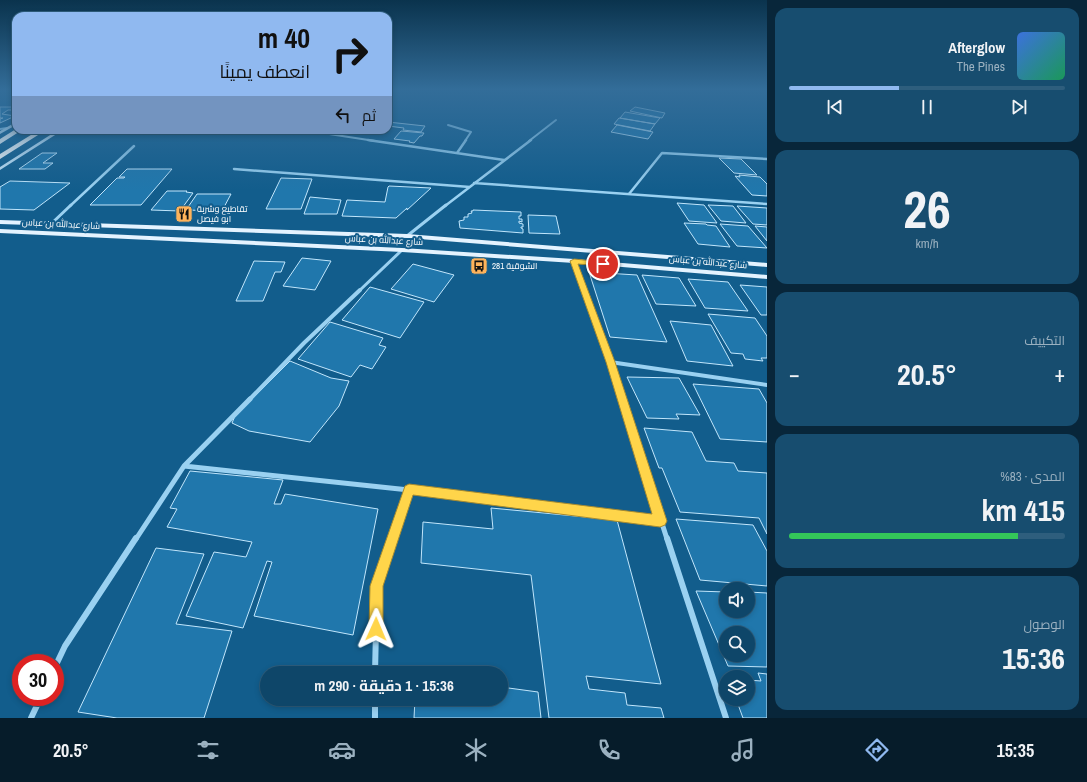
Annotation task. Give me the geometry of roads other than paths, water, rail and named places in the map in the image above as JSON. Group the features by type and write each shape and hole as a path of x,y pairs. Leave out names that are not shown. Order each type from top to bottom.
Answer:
{"highway":[{"path":"0,142 13,134"},
{"path":"0,157 37,134"}],"main road":[{"path":"0,133 12,125"},
{"path":"0,169 55,134"},
{"name":"شارع عبدالله بن عباس","path":"0,222 407,236 767,265"},
{"name":"شارع عبدالله بن عباس","path":"0,231 402,250 574,261 767,277"}],"street":[{"path":"407,236 553,123"},
{"path":"448,125 471,132 457,153"},
{"path":"0,129 7,128"},
{"path":"330,134 504,160"},
{"path":"51,224 134,146"},
{"path":"629,194 662,153 767,159"},
{"path":"234,169 470,187"},
{"path":"474,183 767,204"},
{"path":"61,654 184,466 304,343 402,250"},
{"path":"574,261 610,362 660,521 726,718"},
{"path":"610,362 767,385"},
{"path":"184,466 409,490 660,521"},
{"path":"375,666 377,586 409,490"},
{"path":"31,718 36,706"},
{"path":"375,706 375,718"}],"place":[{"name":"تقاطيع وشربة ابو فيصل","path":"184,214"},
{"name":"الشوقية 281","path":"479,266"}]}
